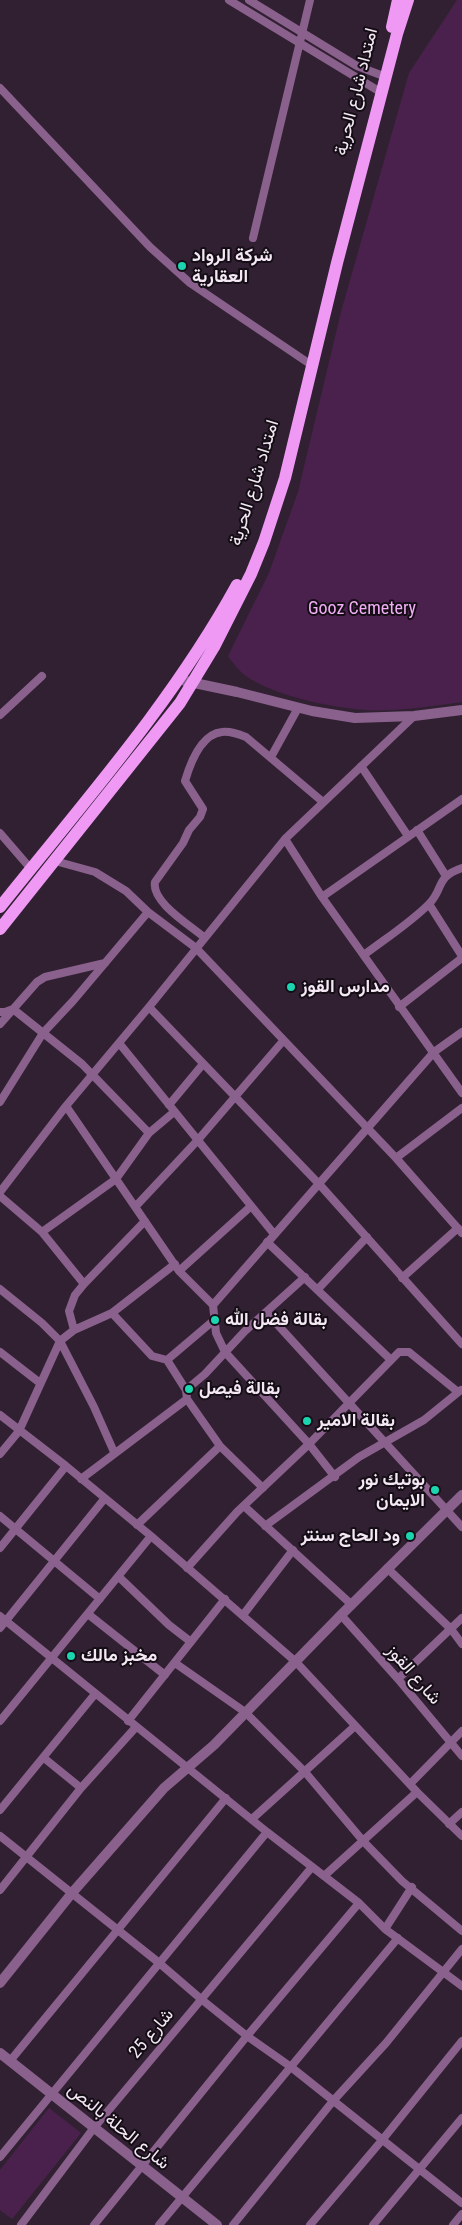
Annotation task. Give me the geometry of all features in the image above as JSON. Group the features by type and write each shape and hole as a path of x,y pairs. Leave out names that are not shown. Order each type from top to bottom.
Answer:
{"main road":[{"name":"امتداد شارع الحرية","path":"383,76 398,0"},
{"path":"0,930 193,684 247,583 274,514 306,399 379,91 408,0"},
{"name":"امتداد شارع الحرية","path":"0,907 179,678 222,612 258,540 279,478 379,91"}],"street":[{"path":"228,0 379,91"},
{"path":"249,0 357,66 383,76"},
{"path":"253,238 310,0"},
{"path":"0,88 150,247 184,277 221,305 308,362"},
{"path":"0,715 42,676"},
{"path":"179,678 193,684 229,690 298,708 355,718 414,716 462,710"},
{"path":"271,757 298,708"},
{"path":"84,1284 42,1232 0,1194 66,1106 150,1007 285,839 414,716"},
{"path":"205,938 159,899 154,888 155,882 183,843 203,809 185,781 190,763 206,740 210,736 221,732 231,732 246,737 323,802"},
{"path":"361,766 408,836"},
{"path":"322,897 462,799"},
{"path":"417,830 446,876"},
{"path":"0,833 31,869"},
{"path":"285,839 322,897 462,1093"},
{"path":"55,861 95,872 126,891 148,912 196,948 396,1158 460,1231 402,1278"},
{"path":"364,955 429,904 446,876 462,868"},
{"path":"399,1007 462,957 429,904"},
{"path":"0,1102 14,1076 43,1033 148,912"},
{"path":"0,1024 37,982 45,977 106,962"},
{"path":"150,1007 320,1185 461,1342"},
{"path":"0,1012 13,1008"},
{"path":"13,1008 60,1045 92,1074 149,1133"},
{"path":"335,1477 309,1444 226,1352 216,1334 213,1321 213,1305 274,1234 320,1185 434,1052 462,1032"},
{"path":"136,1206 197,1141 283,1041"},
{"path":"118,1043 250,1207 274,1234"},
{"path":"42,1232 116,1179 149,1133 172,1108 203,1064"},
{"path":"66,1106 177,1267 213,1305"},
{"path":"396,1158 462,1108"},
{"path":"0,1454 19,1430 60,1341 74,1330 112,1313 177,1267 250,1207"},
{"path":"74,1330 69,1311 75,1295 146,1221"},
{"path":"318,1289 368,1237"},
{"path":"267,1242 390,1359"},
{"path":"186,1390 205,1374 245,1331 305,1277"},
{"path":"1,1291 42,1323 60,1341 94,1407 114,1452"},
{"path":"266,1312 462,1527"},
{"path":"112,1313 152,1356 166,1360 186,1390 187,1399 220,1446 263,1488"},
{"path":"166,1360 213,1321"},
{"path":"0,1352 40,1383"},
{"path":"187,1568 244,1506 309,1444 390,1359 399,1352 409,1352 460,1391 424,1420 359,1457 335,1477 298,1500 265,1526"},
{"path":"81,1478 187,1399"},
{"path":"0,1415 151,1536 296,1662 410,1784 462,1836"},
{"path":"137,1525 220,1446"},
{"path":"0,1548 66,1466"},
{"path":"0,1983 72,1892 164,1788 214,1745 341,1614 462,1495"},
{"path":"0,1628 3,1619 105,1498"},
{"path":"244,1506 352,1605"},
{"path":"0,1516 100,1599"},
{"path":"0,1721 151,1536"},
{"path":"244,1615 292,1550"},
{"path":"387,1568 451,1628 462,1644"},
{"path":"119,1577 169,1625 191,1642"},
{"path":"128,1721 225,1600"},
{"path":"88,1614 165,1675"},
{"name":"شارع القوز","path":"341,1614 462,1756"},
{"path":"398,1679 462,1618"},
{"path":"3,1619 267,1832 359,1903 385,1929 462,1986"},
{"path":"175,1663 245,1712 305,1772 364,1842 402,1881 462,1931"},
{"path":"0,1810 95,1694"},
{"path":"252,1820 355,1726"},
{"path":"0,1890 81,1788 136,1727"},
{"path":"410,1784 450,1741 462,1731"},
{"path":"44,1758 81,1788"},
{"path":"324,1876 418,1792"},
{"path":"10,2061 226,1798"},
{"path":"449,1824 462,1812"},
{"path":"0,2157 158,1962 267,1832"},
{"path":"0,1836 158,1962 201,2000 247,2036 292,2066 383,2139 418,2170 462,2203"},
{"name":"شارع 25","path":"21,2225 93,2129 312,1867"},
{"path":"385,1929 412,1888"},
{"path":"94,2225 247,2036 359,1903"},
{"path":"159,2225 398,1938"},
{"path":"233,2225 333,2100 386,2043 462,1949"},
{"path":"310,2225 383,2139 462,2040"},
{"name":"شارع الحلة بالنص","path":"0,2053 93,2129 217,2225"},
{"path":"373,2225 462,2118"},
{"path":"453,2225 462,2214"}],"green space":[{"name":"Gooz Cemetery","path":"457,0 462,0 462,702 390,710 356,709 336,706 295,697 260,684 243,674 228,656 269,573 298,492 341,312 409,73"},
{"path":"49,2108 81,2133 12,2219 0,2210 0,2170"}],"place":[{"name":"شركة الرواد العقارية","path":"182,266"},
{"name":"مدارس القوز","path":"291,987"},
{"name":"بقالة فضل الله","path":"215,1320"},
{"name":"بقالة فيصل","path":"189,1389"},
{"name":"بقالة الامير","path":"307,1421"},
{"name":"بوتيك نور الايمان","path":"435,1490"},
{"name":"ود الحاج سنتر","path":"410,1536"},
{"name":"مخبز مالك","path":"71,1656"}]}
